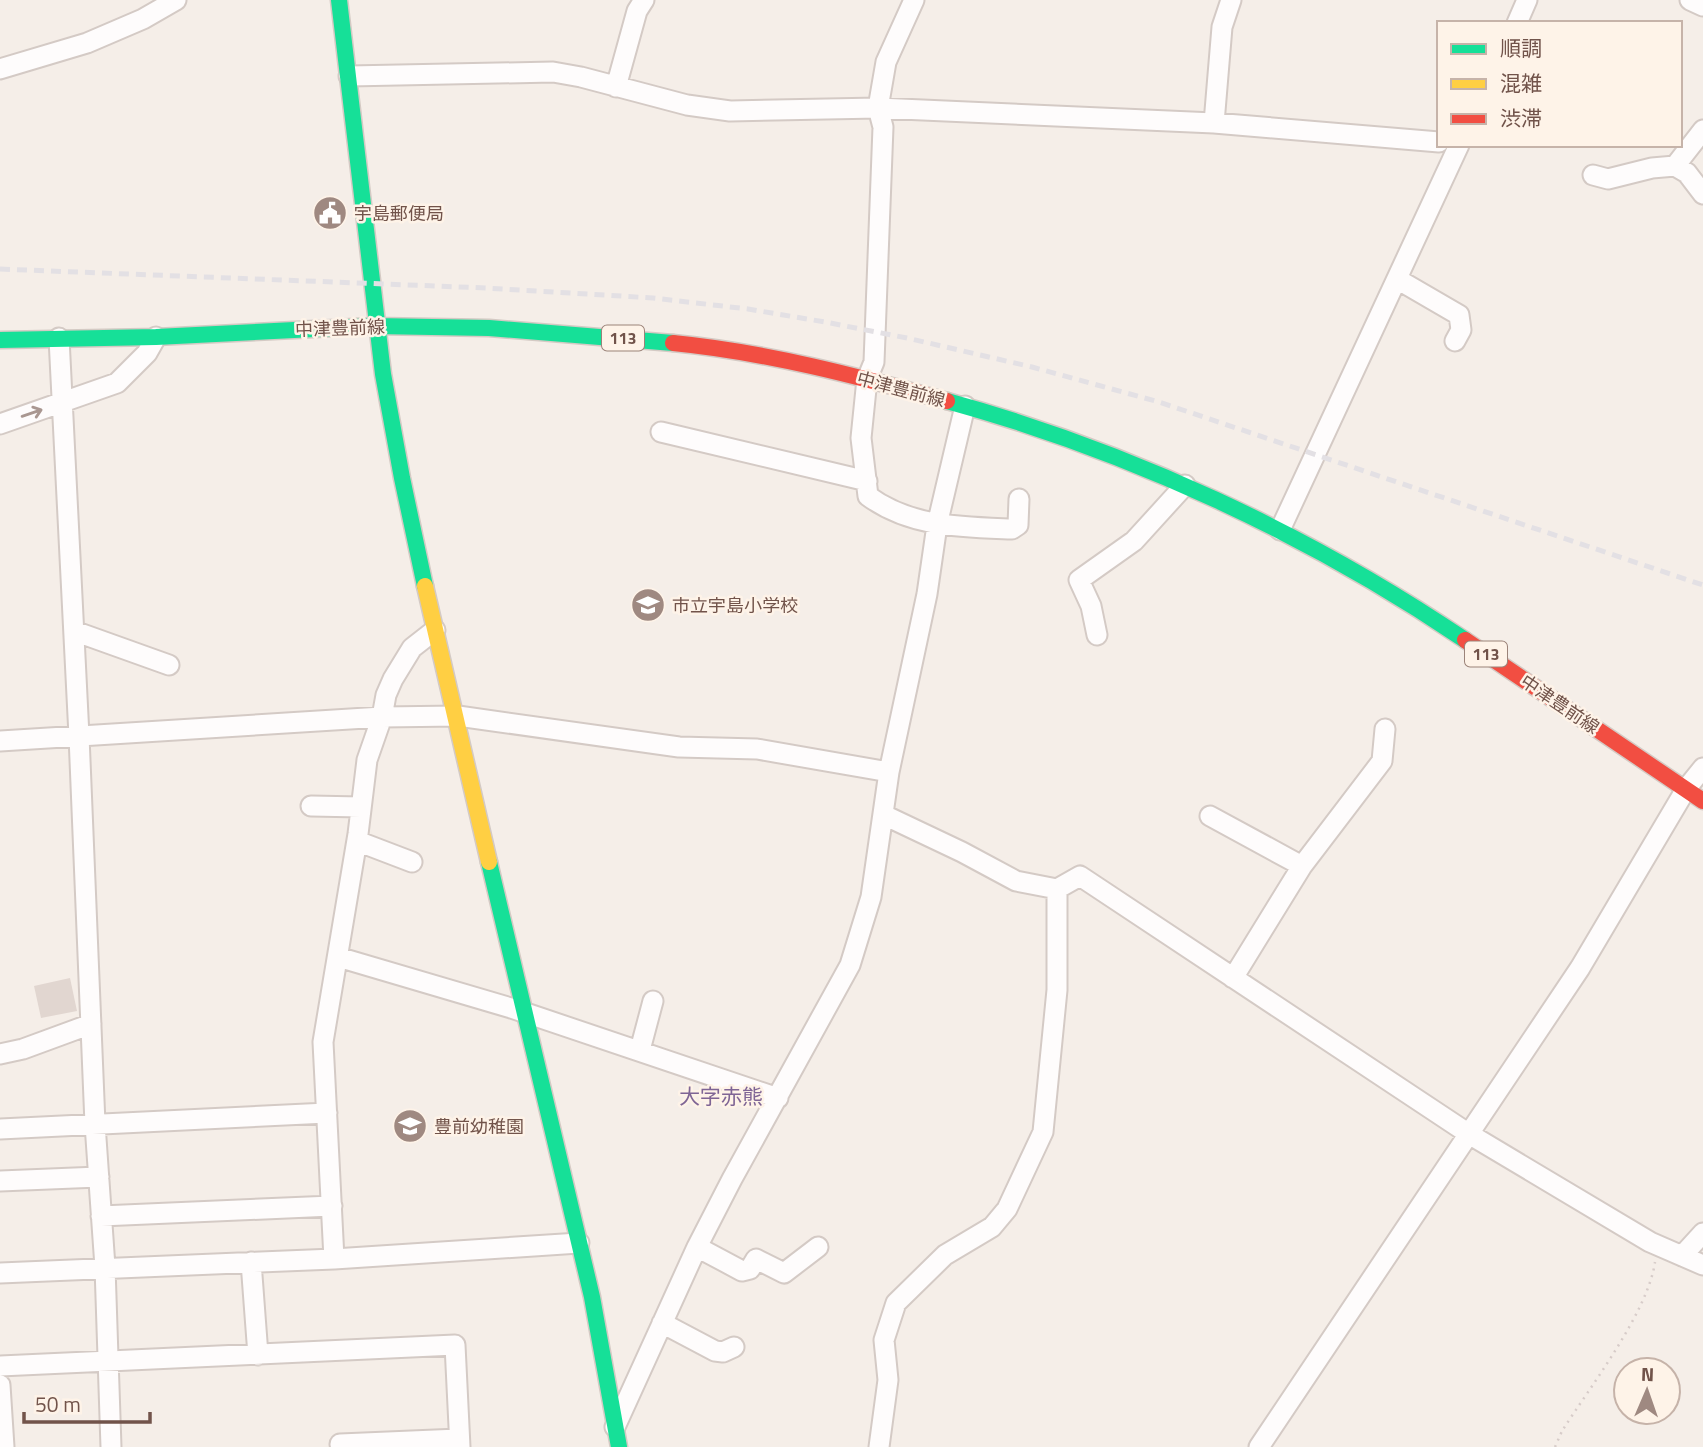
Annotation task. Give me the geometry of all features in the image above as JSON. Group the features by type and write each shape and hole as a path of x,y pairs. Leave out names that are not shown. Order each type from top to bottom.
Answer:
{"main road":[{"path":"339,0 366,258 392,428 435,630 458,716 466,765 592,1297 619,1447"},
{"name":"中津豊前線","path":"0,340 156,337 375,326 489,328 677,343 763,356 867,379 965,406 1061,438 1185,485 1280,530 1438,622 1703,801"}],"street":[{"path":"0,69 87,43 143,19 176,0"},
{"path":"616,87 637,11 644,0"},
{"path":"914,0 886,62 878,108 883,127 874,362 867,379 861,438 868,496 885,509 937,525 1012,529 1018,526 1019,499"},
{"path":"1214,123 1222,27 1231,0"},
{"path":"1518,21 1527,0"},
{"path":"1690,0 1703,6"},
{"path":"349,76 553,72 687,105 730,111 878,108 1214,123 1437,146"},
{"path":"1675,166 1703,130"},
{"path":"1280,530 1397,279 1450,147"},
{"path":"1593,175 1608,179 1652,168 1675,166 1687,173 1703,194"},
{"path":"1397,279 1459,315 1461,330 1455,341"},
{"path":"0,424 117,383 147,353 156,337"},
{"path":"59,338 95,1124 105,1267 111,1447"},
{"path":"615,1427 696,1247 850,965 871,897 890,772 927,594 937,525 965,406"},
{"path":"661,432 867,481"},
{"path":"1097,635 1091,606 1079,580 1134,541 1185,485"},
{"path":"334,1259 323,1042 357,841 367,760 382,717 386,695 402,662 412,648 435,630"},
{"path":"74,631 169,665"},
{"path":"0,741 382,717 458,716 679,747 757,749 890,772"},
{"path":"1233,978 1301,866 1382,761 1385,729"},
{"path":"1259,1447 1580,968 1686,789 1703,768"},
{"path":"311,806 361,807"},
{"path":"884,815 1016,881 1057,889 1080,876 1469,1134 1650,1242 1703,1265"},
{"path":"1210,816 1301,866"},
{"path":"357,841 412,862"},
{"path":"880,1447 888,1380 884,1340 895,1303 945,1255 992,1227 1007,1209 1043,1132 1057,990 1057,889"},
{"path":"338,957 640,1050 778,1098"},
{"path":"640,1050 653,1001"},
{"path":"0,1054 23,1049 91,1024"},
{"path":"0,1129 327,1113"},
{"path":"0,1181 99,1177"},
{"path":"101,1216 332,1206"},
{"path":"1682,1256 1703,1233"},
{"path":"0,1272 334,1259 579,1243"},
{"path":"696,1247 742,1271 750,1269 756,1259 784,1273 818,1247"},
{"path":"251,1262 258,1355"},
{"path":"662,1323 715,1351 723,1352 734,1347"},
{"path":"0,1366 455,1345 460,1443 340,1444"},
{"path":"0,1385 4,1447"}],"path":[{"path":"1555,1447 1562,1431 1628,1329 1647,1290 1655,1264 1650,1242"}],"building":[{"path":"70,978 77,1011 41,1018 34,986"}],"railway":[{"path":"0,269 486,288 653,298 748,309 825,322 1032,367 1159,402 1703,585"}],"traffic: fast":[{"path":"339,0 383,374 425,586"},
{"path":"0,340 156,337 375,326 489,328 673,343"},
{"path":"947,401 1083,445 1215,500 1343,565 1465,640"},
{"path":"489,862 592,1297 619,1447"}],"traffic: slow":[{"path":"425,586 489,862"}],"traffic: jam":[{"path":"673,343 777,359 947,401"},
{"path":"1465,640 1703,801"}],"place":[{"name":"宇島郵便局","path":"330,213"},
{"name":"市立宇島小学校","path":"648,605"},
{"name":"豊前幼稚園","path":"410,1126"}],"district":[{"name":"大字赤熊","path":"721,1096"}]}
